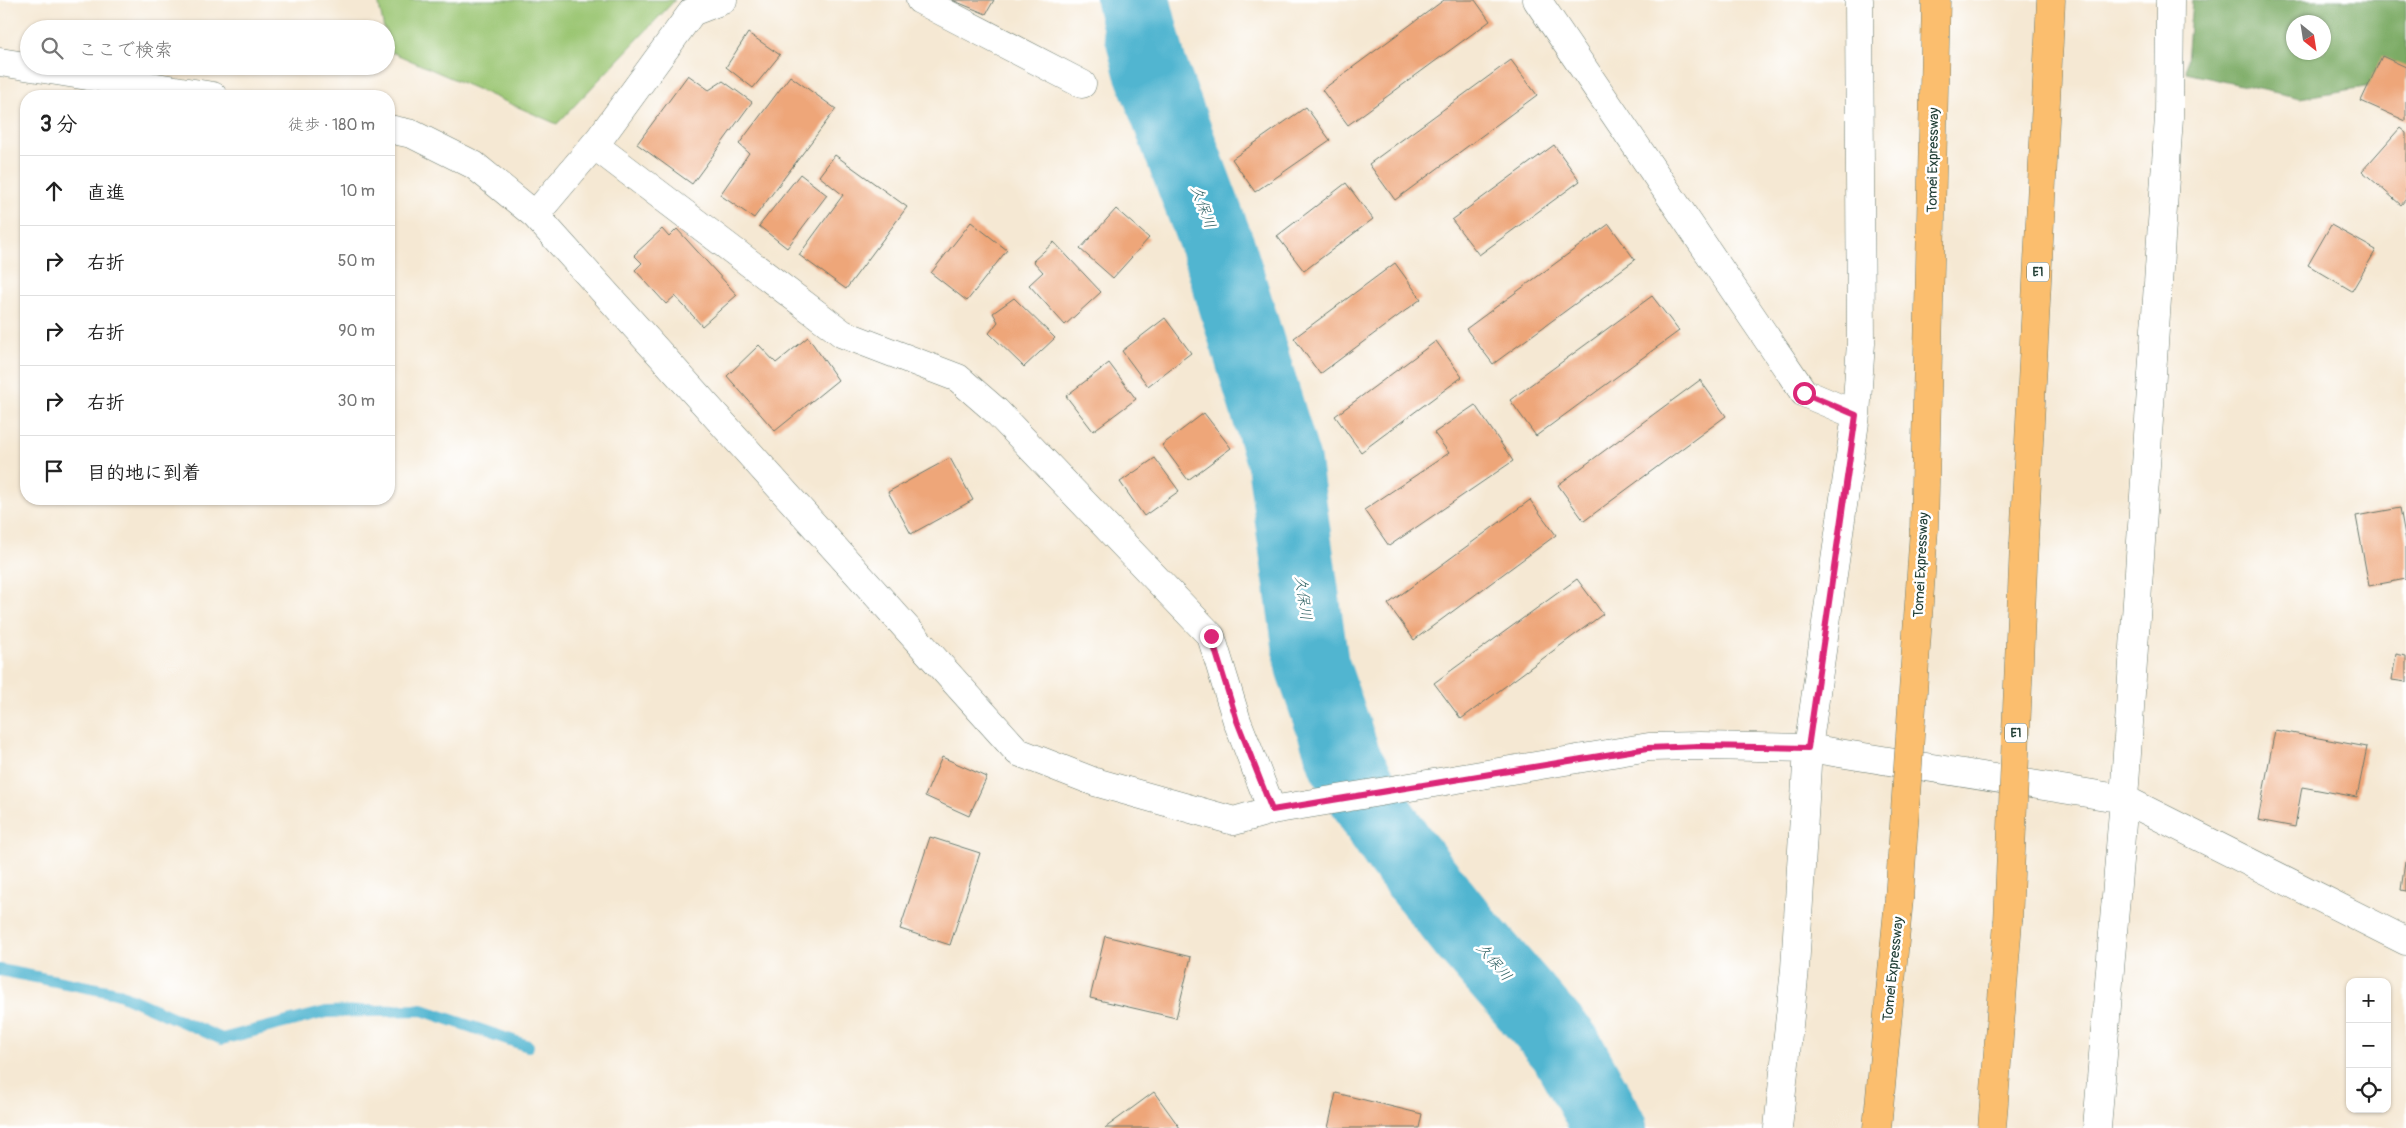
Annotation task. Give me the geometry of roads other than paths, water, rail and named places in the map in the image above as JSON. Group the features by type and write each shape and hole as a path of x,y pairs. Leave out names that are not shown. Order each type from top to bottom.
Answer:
{"highway":[{"name":"Tomei Expressway","path":"1877,1128 1900,899 1924,529 1936,0"},
{"name":"E1","path":"1992,1128 2008,922 2024,543 2051,0"}],"street":[{"path":"536,215 594,145 692,12 724,0"},
{"path":"920,0 1082,84"},
{"path":"1537,0 1804,393 1856,415"},
{"path":"1778,1128 1795,969 1808,748 1856,415 1860,343 1859,0"},
{"path":"2096,1128 2124,799 2169,117 2170,0"},
{"path":"0,62 20,65"},
{"path":"81,75 175,90"},
{"path":"395,130 412,134 474,165 536,215 1018,752 1095,782 1234,821 1272,810 1322,801 1648,748 1700,746 1808,748 2124,799 2406,942"},
{"path":"594,145 843,334 958,378 996,411 1211,636 1237,721 1272,810"}],"waterway":[{"name":"久保川","path":"1133,0 1150,67 1220,253 1284,463 1312,665 1345,761 1380,821 1401,852 1467,935 1565,1047 1610,1128"},
{"path":"0,970 117,993 222,1039 326,1012 422,1010 528,1046"}]}
